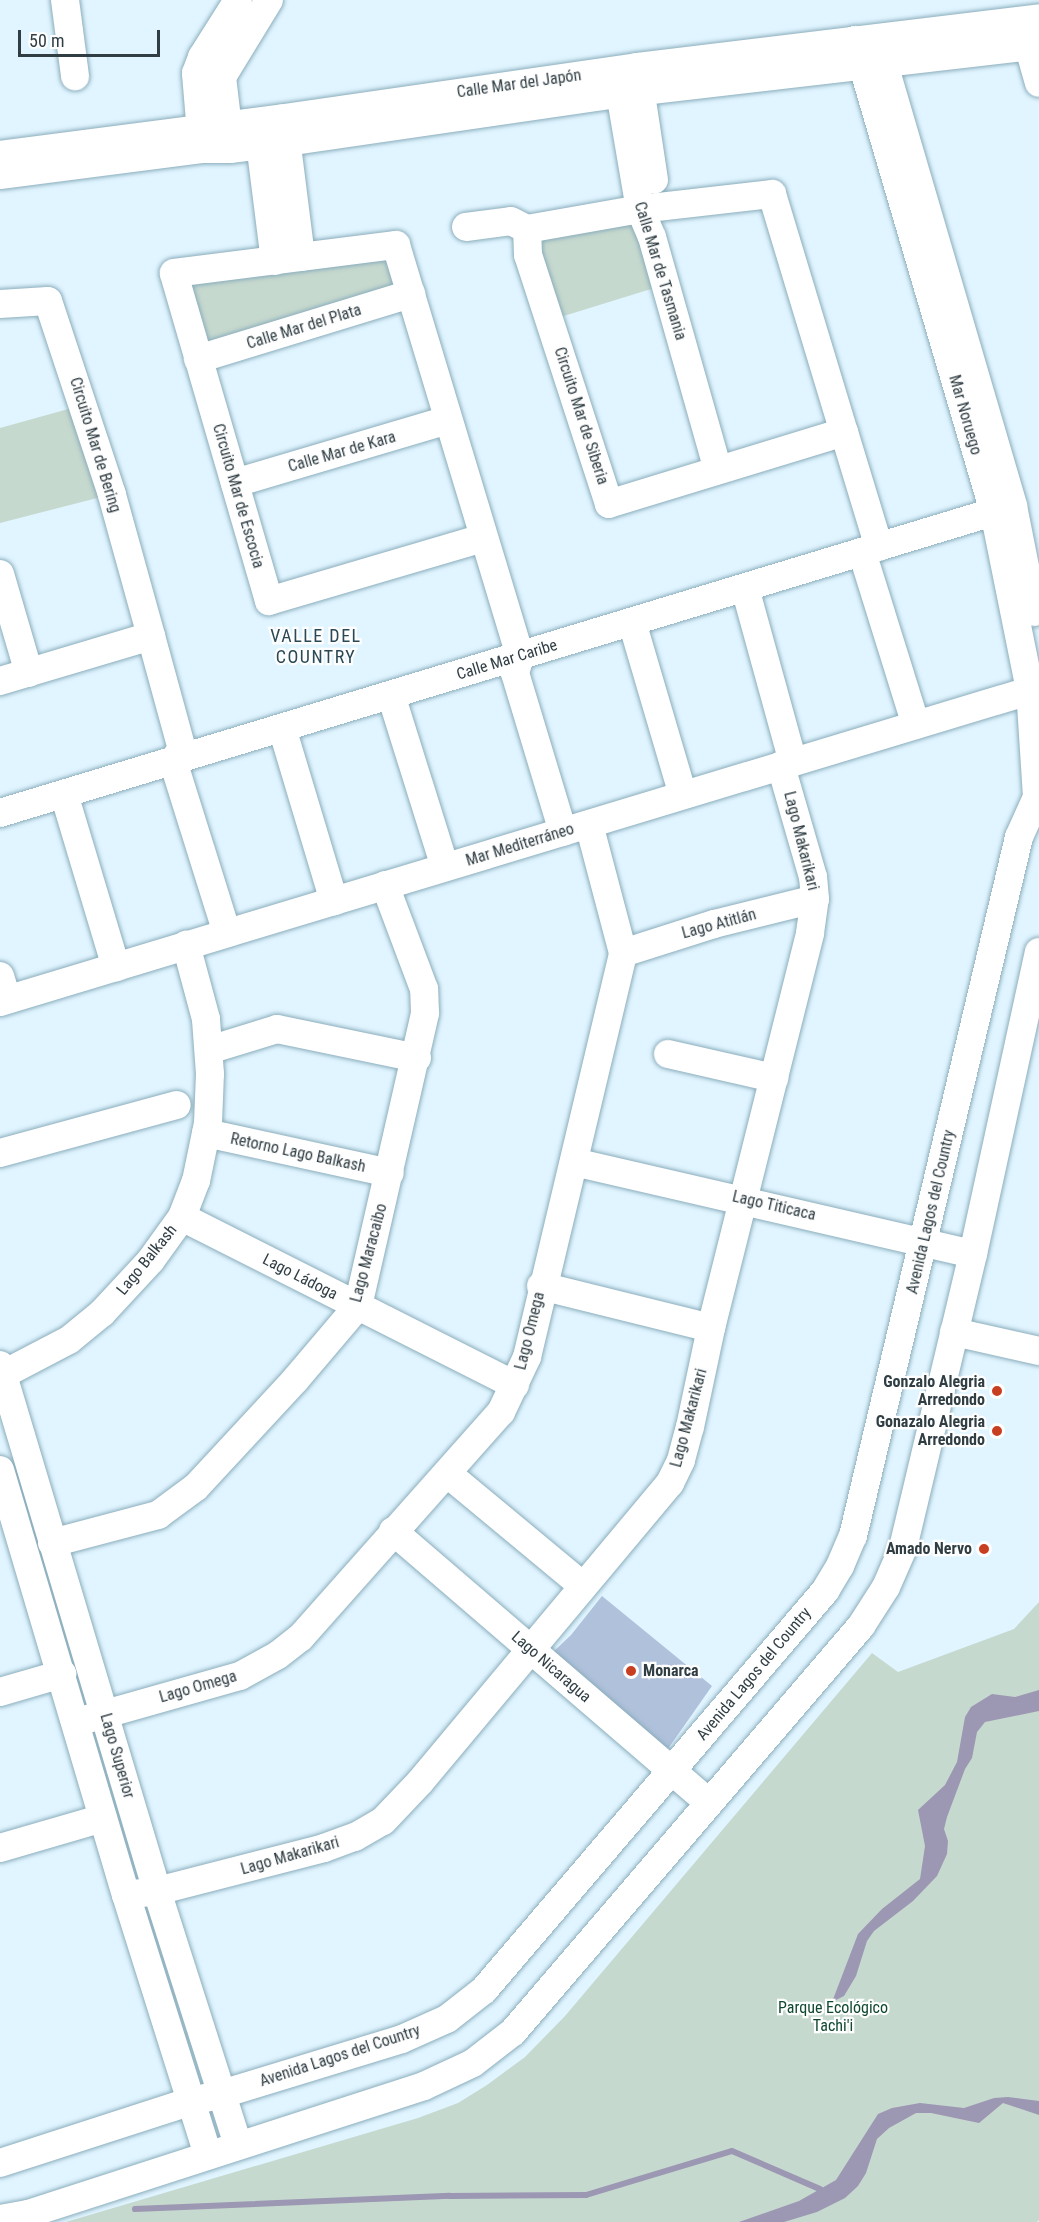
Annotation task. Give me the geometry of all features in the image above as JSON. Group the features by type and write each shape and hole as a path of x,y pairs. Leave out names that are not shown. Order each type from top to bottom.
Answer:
{"street":[{"path":"64,0 75,76"},
{"path":"215,138 196,73 201,57 238,0"},
{"path":"215,138 222,77 269,0"},
{"path":"1032,32 1039,83"},
{"name":"Calle Mar del Japón","path":"0,155 272,132 628,81 1032,32"},
{"name":"Mar Noruego","path":"869,52 1039,638"},
{"name":"Calle Mar de Tasmania","path":"628,81 649,208 724,468"},
{"path":"272,132 288,259"},
{"name":"Calle Mar del Japón","path":"0,175 215,138"},
{"path":"466,227 511,221 527,229 649,208 772,194 844,432 916,725"},
{"name":"Circuito Mar de Siberia","path":"527,229 528,255 609,504 844,432"},
{"name":"Circuito Mar de Escocia","path":"483,538 269,601 174,273 396,244 520,656"},
{"name":"Calle Mar del Plata","path":"198,359 411,294"},
{"name":"Circuito Mar de Bering","path":"0,304 48,301 112,495 182,749 173,761"},
{"name":"Calle Mar de Kara","path":"235,483 448,420"},
{"name":"Mar Noruego","path":"1003,509 1034,689 1038,797"},
{"name":"Calle Mar Caribe","path":"0,813 1003,509"},
{"path":"0,574 29,673"},
{"name":"Lago Makarikari","path":"126,1896 157,1891 324,1848 355,1837 383,1821 420,1782 670,1483 681,1460 711,1328 810,933 815,899 813,877 745,588"},
{"path":"632,622 683,795"},
{"path":"0,681 151,636"},
{"name":"Lago Omega","path":"76,1722 240,1676 278,1655 301,1637 501,1412 527,1357 542,1286 623,953 515,674 520,656"},
{"name":"Mar Mediterráneo","path":"2,992 116,967 1034,689"},
{"path":"391,695 445,867"},
{"path":"282,728 334,901"},
{"path":"173,761 227,933"},
{"path":"64,794 116,967"},
{"name":"Avenida Lagos del Country","path":"0,2163 192,2101 402,2039 447,2019 484,1990 825,1591 840,1566 853,1536 924,1241 1038,797"},
{"name":"Lago Maracaibo","path":"52,1543 158,1515 196,1487 296,1379 358,1306 417,1058 425,1013 424,989 385,885"},
{"name":"Lago Atitlán","path":"623,953 714,924 815,899"},
{"name":"Lago Balkash","path":"1,1372 69,1340 102,1313 151,1260 182,1216 196,1181 206,1133 209,1050 206,1019 186,945"},
{"path":"0,2219 28,2214 424,2086 473,2063 513,2032 861,1626 886,1587 903,1548 973,1254 1039,952"},
{"path":"209,1050 277,1029 417,1058"},
{"path":"668,1054 774,1078"},
{"path":"0,1153 177,1105"},
{"name":"Retorno Lago Balkash","path":"206,1133 390,1173"},
{"name":"Lago Titicaca","path":"574,1162 744,1199 973,1254"},
{"name":"Lago Ládoga","path":"182,1216 515,1385"},
{"path":"542,1286 711,1328"},
{"path":"954,1332 1039,1351"},
{"name":"Lago Superior","path":"1,1372 157,1891 238,2145"},
{"name":"Lago Superior","path":"0,1470 8,1530 62,1674 126,1896 208,2155"},
{"path":"448,1474 583,1586"},
{"name":"Lago Nicaragua","path":"393,1532 709,1803"},
{"path":"0,1692 62,1674"},
{"path":"0,1848 103,1818"}],"green space":[{"path":"642,218 664,285 554,319 534,235"},
{"path":"399,251 415,304 203,369 177,281"},
{"path":"79,406 105,496 0,523 0,428"},
{"name":"Parque Ecológico Tachi'i","path":"1039,1602 1039,2220 1037,2222 66,2222 418,2118 458,2103 487,2085 525,2057 565,2016 872,1653 898,1672 1014,1629"}],"shaded area":[{"path":"1039,1690 1039,1711 985,1722 977,1732 972,1758 965,1769 947,1817 944,1829 948,1841 947,1854 937,1876 913,1901 874,1931 867,1941 856,1976 844,1996 832,2002 858,1934 882,1909 920,1879 925,1846 918,1810 945,1785 957,1762 965,1717 971,1707 992,1694 1015,1697"},
{"path":"1008,2097 1039,2101 1039,2115 1003,2103 979,2123 931,2113 916,2113 889,2128 877,2139 866,2173 858,2186 845,2198 817,2212 784,2222 739,2222 799,2201 836,2180 878,2114 892,2108 920,2103 964,2108 994,2098"}],"building":[{"name":"Monarca","path":"602,1596 712,1686 665,1753 549,1656 571,1635"}],"waterway":[{"path":"135,2209 450,2196 586,2195 732,2151 820,2189"}],"place":[{"name":"Gonzalo Alegria Arredondo","path":"997,1391"},
{"name":"Gonazalo Alegria Arredondo","path":"997,1431"},
{"name":"Amado Nervo","path":"984,1549"},
{"name":"Monarca","path":"631,1671"}],"district":[{"name":"VALLE DEL COUNTRY","path":"316,647"}]}
